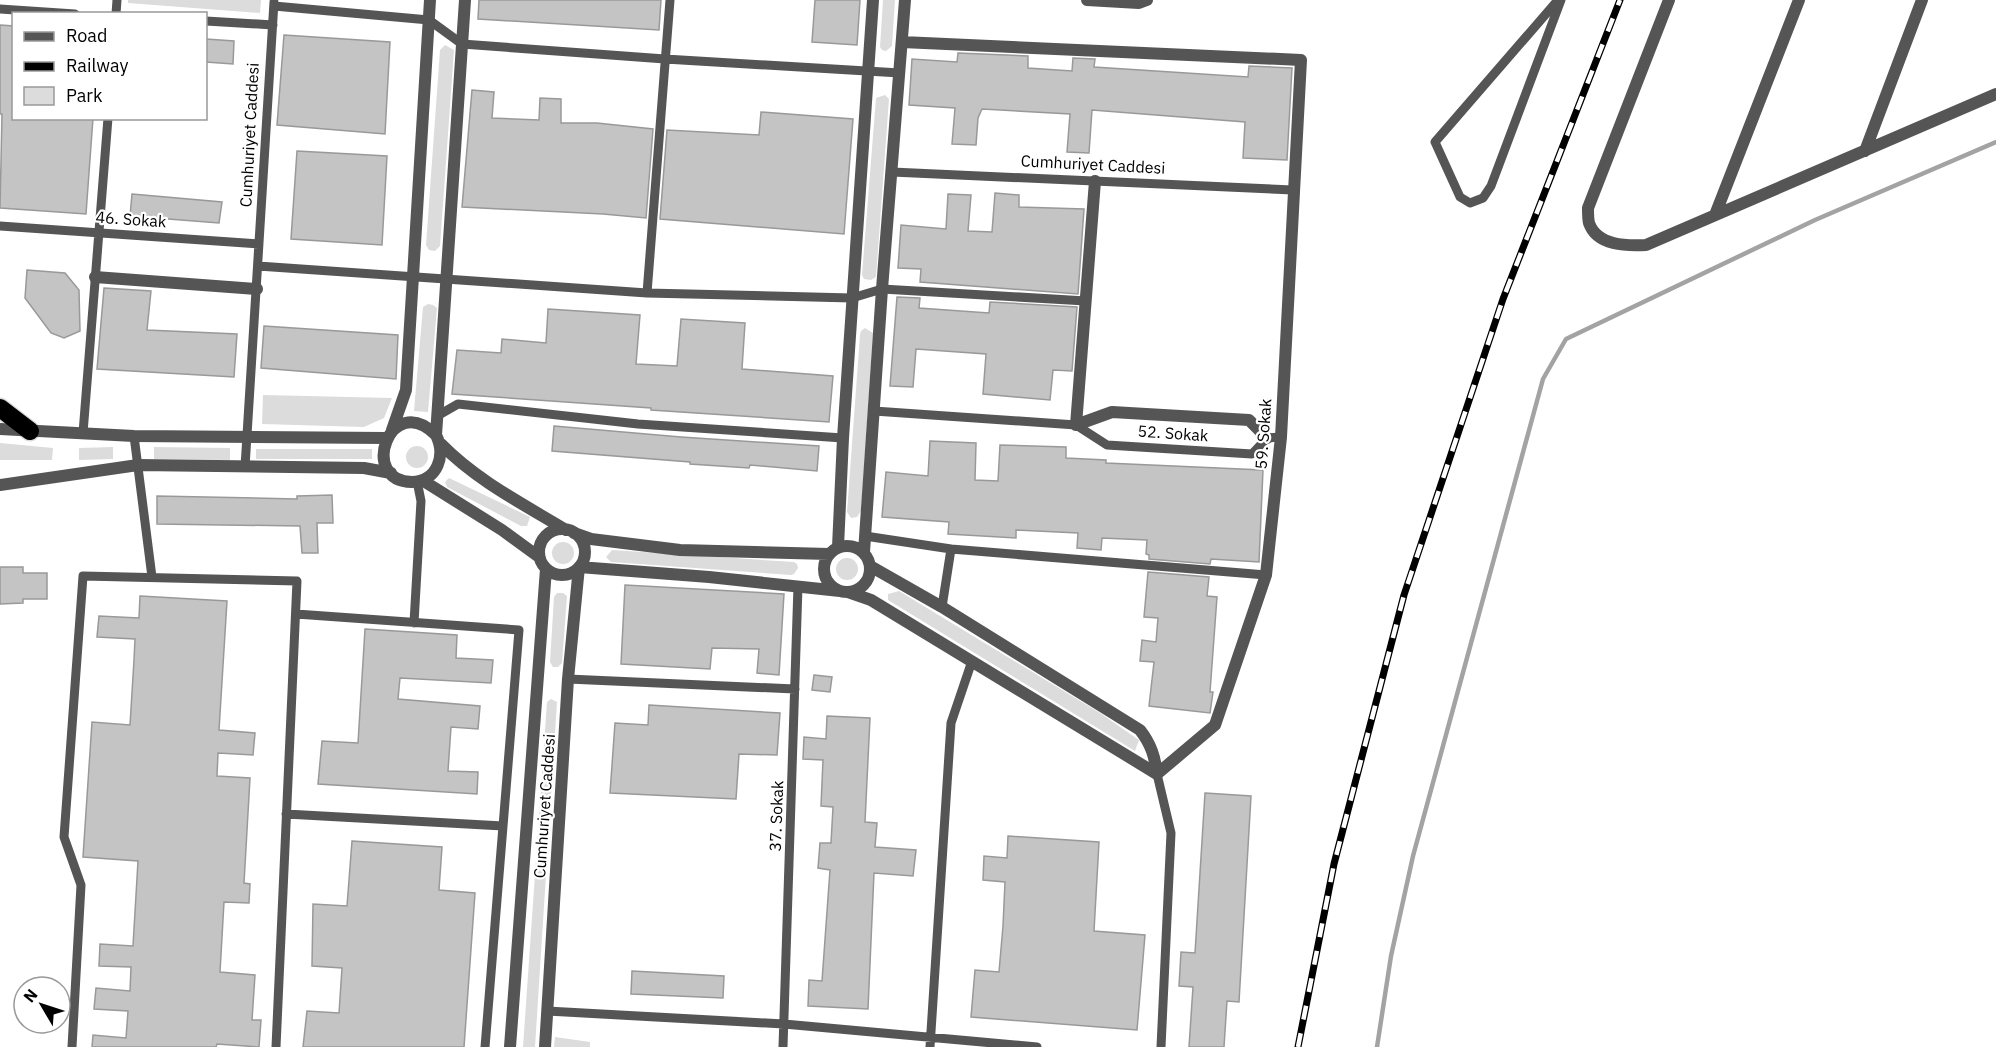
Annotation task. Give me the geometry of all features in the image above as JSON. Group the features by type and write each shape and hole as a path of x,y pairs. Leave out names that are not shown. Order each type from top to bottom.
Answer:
{"highway":[{"path":"0,408 30,431"}],"street":[{"path":"391,473 383,456 383,447 406,390 430,0"},
{"path":"0,485 138,465 364,468 391,473 408,482 420,481 434,472 440,464 442,454 438,439 437,416 465,0"},
{"path":"873,0 834,551 824,568 828,582 844,592 855,590 867,581 870,566 864,552 905,0"},
{"path":"1087,0 1139,3 1147,0"},
{"path":"1669,0 1588,208 1589,224 1596,234 1609,243 1646,245 1996,94"},
{"path":"1716,215 1799,0"},
{"path":"1864,150 1922,0"},
{"name":"59. Sokak","path":"902,42 1301,60 1281,437 1266,575 1215,725 1157,774"},
{"path":"1076,425 1095,181"},
{"path":"95,277 257,290"},
{"name":"52. Sokak","path":"1076,425 1112,412 1249,420 1267,438"},
{"path":"0,429 134,436 248,437 389,434 400,425 420,424 429,428 458,462 570,531 591,539 680,550 834,551 850,545 864,552"},
{"path":"420,481 502,530 539,556 546,569 552,573 566,575 579,567 583,561 583,545 570,531 559,530 546,536 539,549 539,556"},
{"path":"870,566 942,607 1140,730 1148,741 1155,758 1157,774"},
{"path":"579,567 798,586 844,592 871,600 1157,774"},
{"name":"Cumhuriyet Caddesi","path":"545,1047 568,679 579,567"},
{"name":"Cumhuriyet Caddesi","path":"510,1047 546,569"}],"lane":[{"path":"647,293 670,0"},
{"path":"1559,0 1491,186 1483,198 1470,203 1460,197 1435,142 1559,0"},
{"name":"Cumhuriyet Caddesi","path":"246,467 274,3 429,20"},
{"path":"0,9 45,12"},
{"path":"429,20 462,44 900,73"},
{"path":"207,21 273,25"},
{"path":"83,433 108,120"},
{"name":"Cumhuriyet Caddesi","path":"892,172 1293,190"},
{"name":"46. Sokak","path":"0,226 260,244"},
{"path":"258,266 647,293 852,298 882,289 1086,301"},
{"path":"437,416 458,404 638,424 843,438"},
{"name":"52. Sokak","path":"874,411 1076,425 1107,446 1252,454 1267,438 1281,437"},
{"path":"134,436 152,577"},
{"path":"414,623 421,501 420,481"},
{"path":"865,536 951,549 1266,575"},
{"path":"942,607 951,549"},
{"path":"72,1047 81,885 64,837 83,576 297,581 276,1047"},
{"name":"37. Sokak","path":"783,1047 798,586"},
{"path":"296,614 519,630 485,1047"},
{"path":"930,1043 951,723 972,661"},
{"path":"568,679 795,689"},
{"path":"1157,774 1171,834 1161,1047"},
{"path":"286,814 503,826"},
{"path":"547,1011 784,1024 930,1043 1037,1047"}],"green space":[{"path":"128,0 261,0 260,13 128,3"},
{"path":"883,0 895,0 892,46 886,51 880,47"},
{"path":"445,45 454,50 440,246 435,251 429,250 426,245 440,50"},
{"path":"885,95 889,99 876,277 871,280 864,279 862,275 876,98"},
{"path":"428,304 437,308 428,412 414,411 423,307"},
{"path":"865,328 873,333 861,511 857,517 851,518 847,512 860,335"},
{"path":"263,395 392,398 384,418 364,427 262,424"},
{"path":"0,443 53,448 52,460 0,460"},
{"path":"417,446 425,449 428,457 425,465 417,468 409,465 406,457 409,449"},
{"path":"113,447 113,459 79,460 79,448"},
{"path":"154,447 230,448 230,460 154,459"},
{"path":"256,449 372,449 372,459 256,459"},
{"path":"449,478 530,517 527,526 521,526 447,487 445,482"},
{"path":"563,542 571,545 574,553 571,561 563,564 555,561 552,553 555,545"},
{"path":"612,550 794,562 798,568 791,575 611,562 606,557"},
{"path":"843,558 851,558 858,565 858,573 851,580 843,580 836,573 836,565"},
{"path":"899,591 1100,713 1139,740 1135,751 888,600 888,594"},
{"path":"557,593 567,596 562,663 558,667 553,667 550,662 554,597"},
{"path":"551,699 557,702 535,1047 523,1047 547,702"},
{"path":"555,1037 590,1042 590,1047 554,1047"}],"building":[{"path":"479,0 661,0 659,30 478,19"},
{"path":"815,0 860,0 857,45 812,42"},
{"path":"0,25 12,26 12,120 93,120 86,214 0,208 2,114 0,114"},
{"path":"284,35 390,42 385,134 277,125"},
{"path":"207,39 234,41 233,64 207,62"},
{"path":"958,53 1028,56 1028,68 1072,71 1073,58 1095,59 1094,67 1248,77 1249,66 1292,68 1287,160 1243,158 1245,122 1092,110 1089,153 1067,152 1070,114 982,109 978,118 976,145 952,144 955,108 909,105 912,59 957,62"},
{"path":"472,90 494,92 492,118 539,120 540,98 561,99 561,123 597,123 653,129 646,218 462,207"},
{"path":"761,112 853,119 844,234 660,219 667,130 759,135"},
{"path":"297,151 387,156 382,245 291,239"},
{"path":"995,193 1019,195 1019,207 1084,209 1078,294 920,282 921,269 898,268 901,225 946,229 948,194 971,195 968,231 992,232"},
{"path":"132,194 222,202 219,223 130,216"},
{"path":"27,270 65,273 79,290 80,331 64,338 51,333 25,298"},
{"path":"104,288 151,291 147,330 237,334 234,377 97,369"},
{"path":"897,297 920,298 919,308 989,313 990,302 1077,307 1072,371 1053,370 1050,400 983,394 986,354 916,349 913,387 890,386"},
{"path":"548,309 640,315 636,364 677,366 681,319 745,323 742,369 833,376 829,422 452,394 457,350 501,353 502,339 546,343"},
{"path":"264,326 398,335 396,379 261,368"},
{"path":"554,426 819,446 817,471 750,465 749,468 690,464 690,462 552,451"},
{"path":"930,441 976,443 975,480 998,481 1000,445 1066,447 1066,458 1106,460 1106,463 1263,470 1259,562 1211,559 1210,564 1149,559 1149,555 1146,554 1147,540 1102,538 1101,550 1077,548 1078,533 1016,530 1016,538 948,534 949,522 882,517 886,472 928,476"},
{"path":"332,495 333,523 317,523 318,553 302,553 300,526 157,524 157,496 297,499 297,496"},
{"path":"0,567 23,567 23,573 47,573 47,599 23,599 23,603 0,604"},
{"path":"1148,572 1209,577 1207,596 1217,597 1210,713 1149,706 1154,662 1140,661 1142,640 1156,642 1158,618 1144,617"},
{"path":"625,585 784,594 779,675 757,673 759,649 712,648 710,669 621,664"},
{"path":"140,596 227,601 219,730 255,733 253,755 218,753 217,776 250,778 244,883 250,884 249,903 224,902 220,972 255,975 252,1020 261,1020 259,1047 217,1044 216,1047 92,1047 93,1035 126,1038 128,1011 94,1009 96,988 130,991 131,967 99,966 100,944 133,946 138,861 83,857 92,722 130,725 135,639 97,637 99,616 139,618"},
{"path":"365,629 457,635 456,658 493,660 491,683 400,678 398,699 480,706 478,729 451,727 448,771 478,772 477,794 318,784 322,741 358,743"},
{"path":"814,675 832,677 830,692 812,690"},
{"path":"649,705 780,713 777,755 739,754 736,799 610,793 615,723 648,725"},
{"path":"827,716 870,718 865,822 877,823 875,847 916,850 913,876 874,873 868,1009 808,1006 809,980 822,981 830,870 818,868 820,843 831,843 833,807 821,806 823,760 803,759 804,737 826,739"},
{"path":"1205,793 1251,796 1239,1002 1227,1001 1224,1047 1189,1047 1193,987 1179,986 1181,952 1195,953"},
{"path":"1008,836 1099,842 1094,931 1145,935 1137,1030 971,1017 975,970 999,972 1003,926 1005,882 983,880 984,856 1007,858"},
{"path":"352,841 442,847 439,890 475,893 464,1047 303,1047 307,1011 339,1013 342,968 312,966 313,904 347,906"},
{"path":"632,971 724,976 723,998 631,994"}],"waterway":[{"path":"1377,1047 1391,956 1413,856 1543,379 1566,339 1815,220 1996,142"}],"railway":[{"path":"1298,1047 1334,864 1404,595 1503,299 1620,0"}]}
